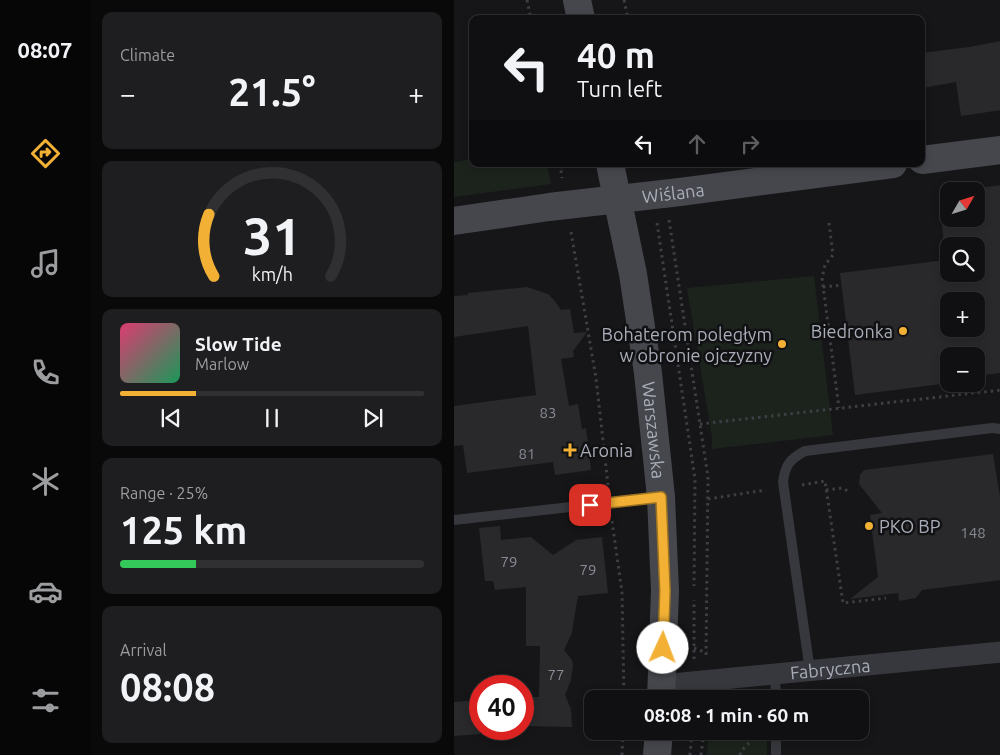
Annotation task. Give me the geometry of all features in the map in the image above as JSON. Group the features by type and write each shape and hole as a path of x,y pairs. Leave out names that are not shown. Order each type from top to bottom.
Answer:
{"street":[{"path":"577,0 580,15"},
{"path":"925,160 1000,150"},
{"name":"Warszawska","path":"611,167 633,274 648,373 661,497 665,591 661,690"},
{"name":"Wiślana","path":"454,221 549,207 869,167"},
{"name":"Fabryczna","path":"674,690 776,674 1000,652"},
{"path":"657,755 658,740"}],"lane":[{"path":"810,671 783,482 784,471 788,463 805,451 992,428 1000,429"},
{"path":"454,520 661,497"},
{"path":"776,674 776,690"},
{"path":"776,740 776,755"}],"path":[{"path":"527,0 530,15"},
{"path":"624,0 627,15"},
{"path":"561,167 563,184"},
{"path":"669,219 708,477 706,660"},
{"path":"829,223 833,254 825,265 822,278 839,408"},
{"path":"571,231 596,378 622,592 624,690"},
{"path":"823,287 842,285"},
{"path":"700,424 1000,390"},
{"path":"708,499 825,482 843,603 886,598"},
{"path":"826,490 842,488 850,492"},
{"path":"622,755 623,740"},
{"path":"690,755 691,740"},
{"path":"701,755 703,740"},
{"path":"740,755 751,740"}],"shaded area":[{"path":"469,160 469,167 548,167 551,184 454,197 454,162"},
{"path":"814,276 833,435 712,449 712,437 687,288"},
{"path":"708,740 767,740 767,755 707,755"}],"building":[{"path":"1001,41 1001,110 961,116 956,82 925,87 925,53"},
{"path":"1001,185 1001,373 985,375 985,347 940,347 940,384 855,395 840,273 940,261 940,282 985,282 985,237 943,237 942,228 985,228 985,187"},
{"path":"527,287 548,294 561,310 570,309 574,333 587,332 573,351 574,357 561,359 569,406 578,404 582,429 586,428 591,470 555,475 553,462 467,473 463,445 454,446 454,406 536,395 528,326 454,337 454,296"},
{"path":"993,454 1001,503 1001,580 922,590 916,598 899,601 898,593 850,599 878,577 870,515 882,513 859,484 860,475 864,470"},
{"path":"500,526 501,540 531,537 553,555 576,540 602,537 608,593 578,596 572,633 564,650 572,660 573,665 571,680 565,695 571,709 572,727 534,726 534,697 539,697 540,646 526,646 526,587 495,590 493,581 485,581 479,528"},
{"path":"469,701 469,735 454,736 454,702"}],"place":[{"name":"Biedronka","path":"903,331"},
{"name":"Bohaterom poległym w obronie ojczyzny","path":"782,344"},
{"name":"Aronia","path":"570,450"},
{"name":"PKO BP","path":"869,526"}],"route":[{"path":"590,505 661,497 665,591 663,648"}]}
